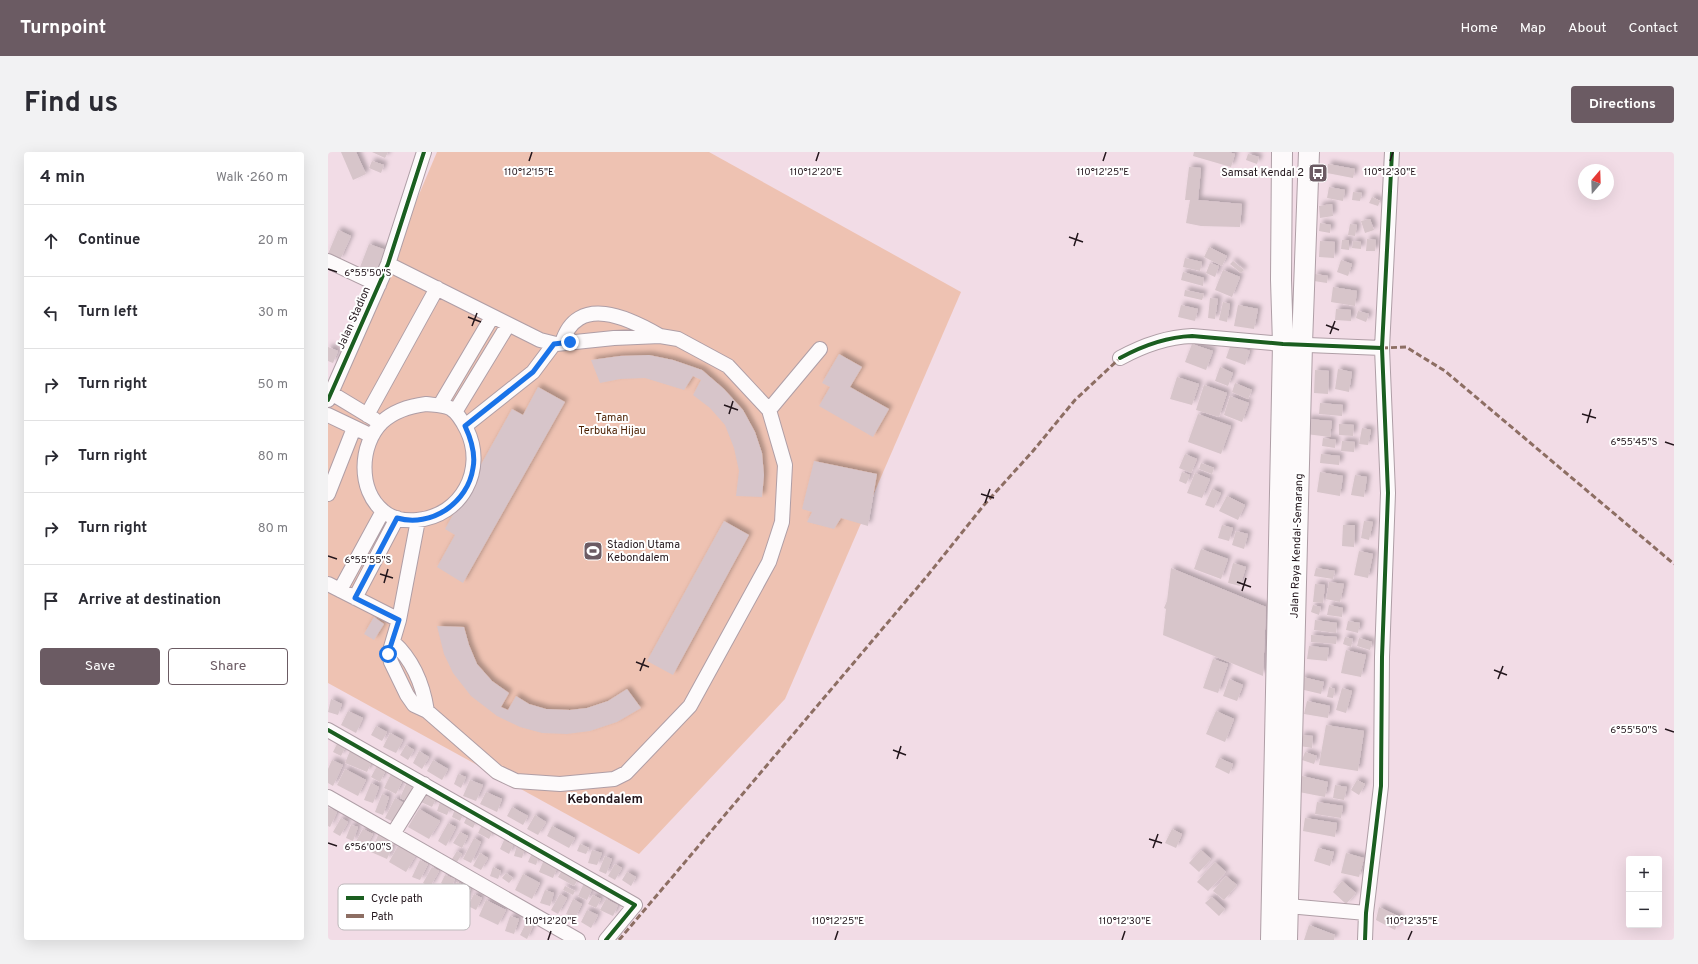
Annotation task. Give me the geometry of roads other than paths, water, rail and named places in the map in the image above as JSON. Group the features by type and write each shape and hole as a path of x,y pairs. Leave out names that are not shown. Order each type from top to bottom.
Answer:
{"highway":[{"name":"Jalan Raya Kendal-Semarang","path":"1282,152 1281,280 1293,344"},
{"name":"Jalan Raya Kendal-Semarang","path":"1271,940 1285,675 1293,344 1309,152"},
{"name":"Jalan Raya Kendal-Semarang","path":"1285,675 1288,940"}],"street":[{"name":"Jalan Stadion","path":"330,397 388,264 424,152"},
{"path":"1365,940 1366,913 1381,786 1382,657 1388,493 1382,348 1392,152"},
{"path":"328,261 379,286"},
{"path":"388,264 508,326 540,340 558,343 660,336 678,338 728,366 769,410 785,465 782,522 769,562 690,706 626,773 614,779 560,784 516,781 497,772 427,712 414,705 399,681 388,654 399,620 418,520"},
{"path":"366,415 437,288"},
{"path":"465,426 533,372 558,343 572,322 592,313 604,313 626,319 660,336"},
{"path":"440,406 492,317"},
{"path":"455,412 508,326"},
{"path":"1120,358 1140,347 1178,336 1293,344 1382,348"},
{"path":"769,410 820,349"},
{"path":"330,397 382,422"},
{"path":"426,404 440,406 455,412 465,426 473,446 473,468 466,488 460,498 444,512 418,520 397,518 383,511 374,498 366,478 365,457 372,436 382,422 404,408 426,404"},
{"path":"328,415 372,436"},
{"path":"328,494 354,428"},
{"path":"383,511 334,587 399,620"},
{"path":"355,598 397,518"},
{"path":"328,730 635,905 606,940"},
{"path":"392,834 424,784"},
{"path":"328,797 578,940"},
{"path":"1288,906 1366,913"}],"place":[{"name":"Samsat Kendal 2","path":"1318,173"},
{"name":"Stadion Utama Kebondalem","path":"593,551"}],"district":[{"name":"Kebondalem","path":"605,800"}],"park label":[{"name":"Taman Terbuka Hijau","path":"612,424"}]}
